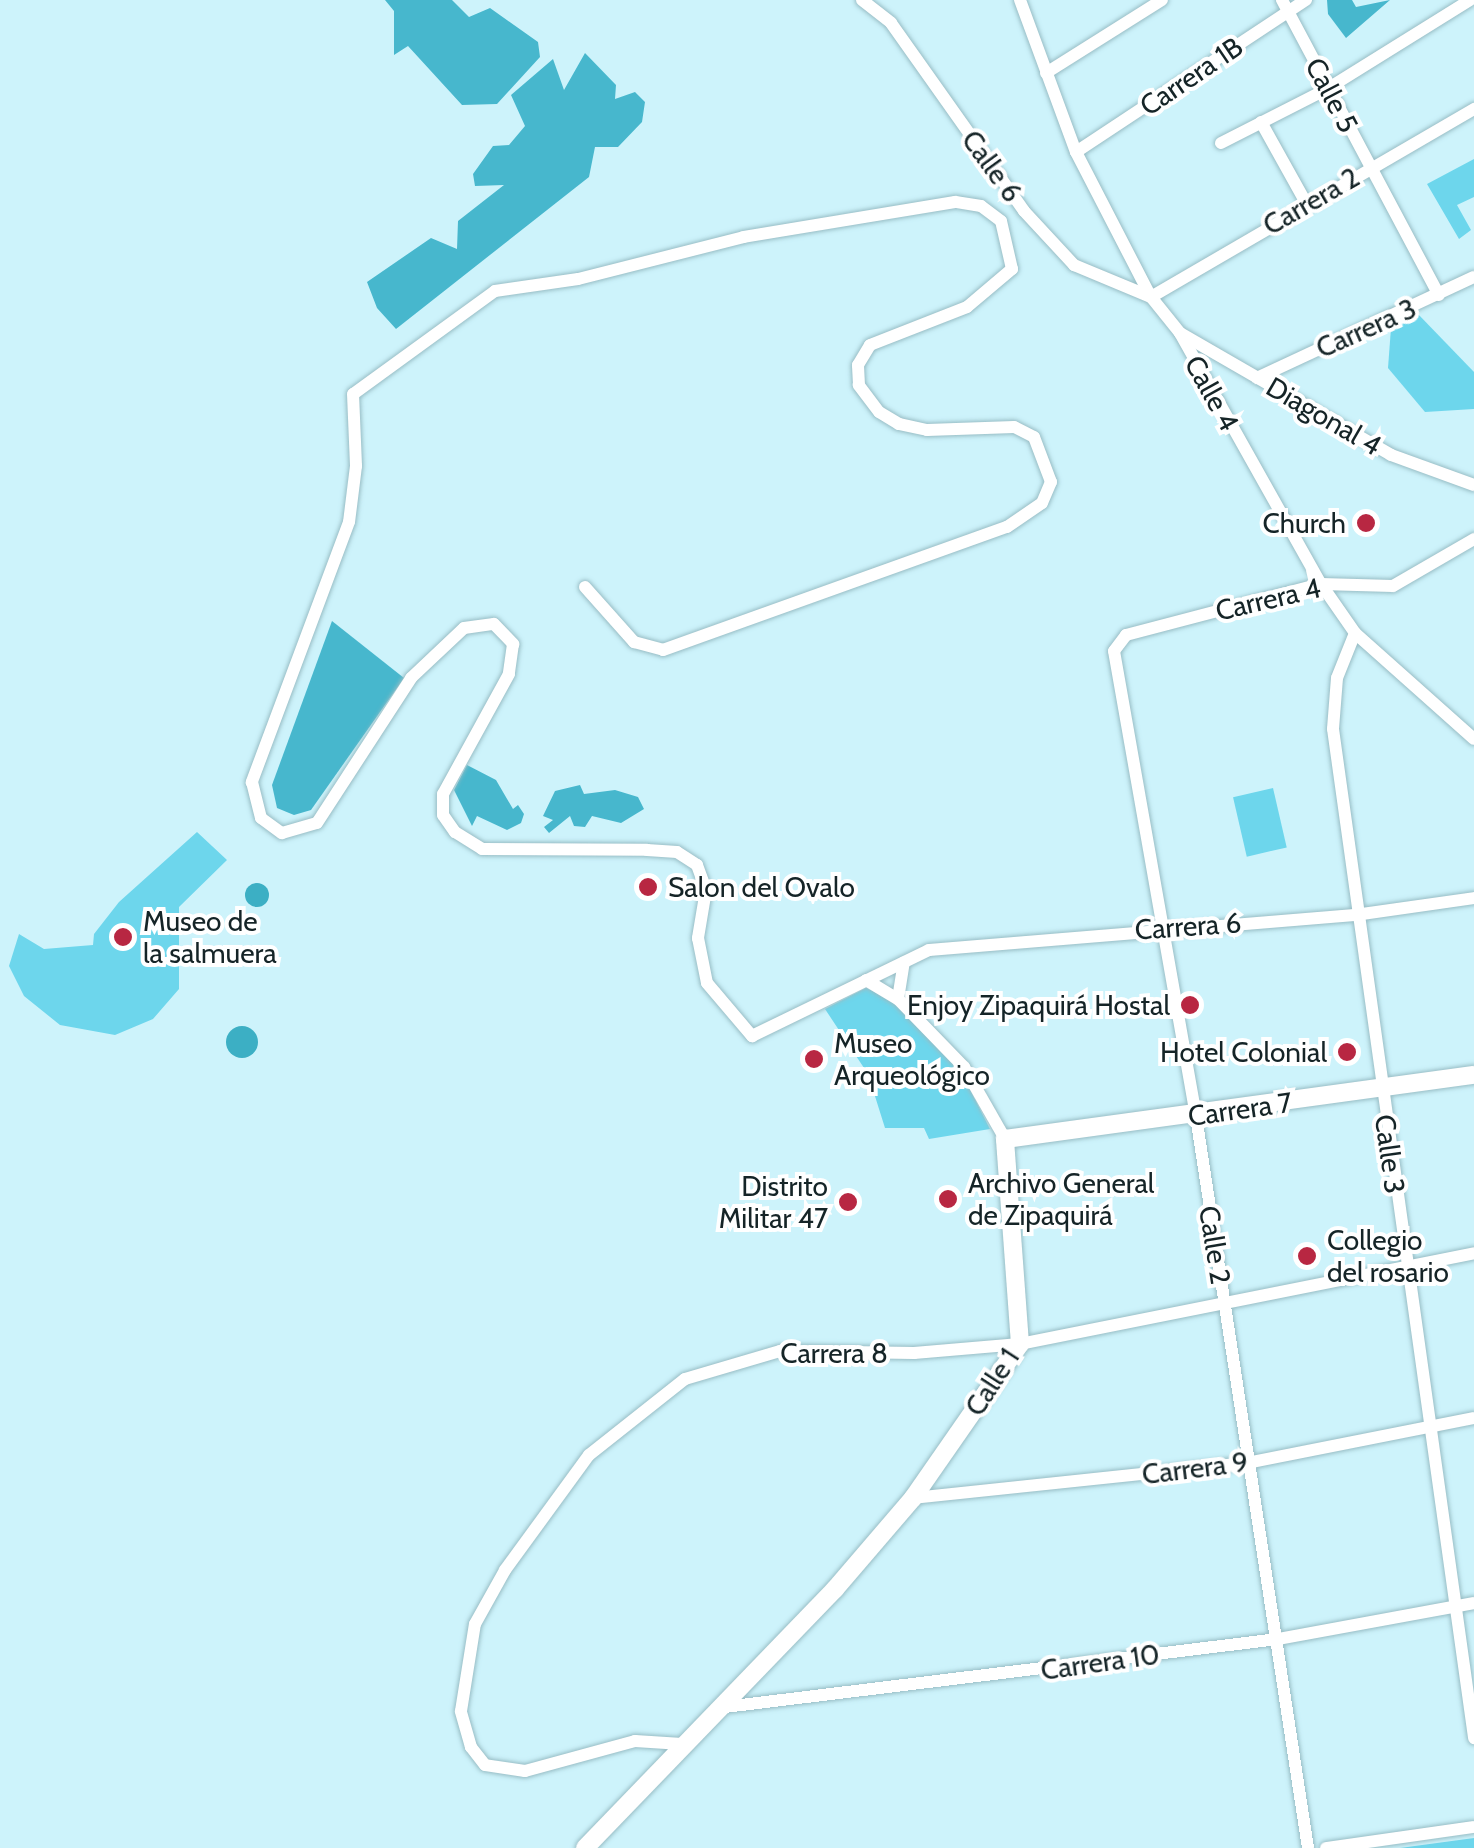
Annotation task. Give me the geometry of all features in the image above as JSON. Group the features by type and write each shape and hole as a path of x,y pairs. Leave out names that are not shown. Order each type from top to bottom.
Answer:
{"street":[{"name":"Calle 6","path":"862,0 892,22 1002,181 1074,265 1151,298"},
{"name":"Calle 4","path":"1020,0 1076,152 1151,298 1180,334 1321,584 1354,633 1474,740"},
{"path":"1046,73 1162,0"},
{"name":"Carrera 1B","path":"1076,152 1285,6 1306,0"},
{"path":"1221,143 1327,89 1470,0"},
{"name":"Calle 5","path":"1285,6 1439,296"},
{"name":"Carrera 2","path":"1151,298 1306,203 1474,109"},
{"path":"1261,122 1306,203"},
{"path":"359,544 341,548 356,466 353,394 495,291 578,279 744,237 955,202 981,206 1001,221 1012,268 994,290 870,345 858,365 859,385 879,412 899,424 927,430 1014,427 1034,437 1051,482 1042,503 1008,528 663,650 634,642 584,587"},
{"name":"Carrera 3","path":"1257,378 1474,278"},
{"name":"Diagonal 4","path":"1180,334 1391,455 1474,485"},
{"name":"Carrera 4","path":"1116,643 1321,584 1393,586 1474,540"},
{"name":"Carrera 6","path":"341,548 252,782 261,818 282,833 316,823 411,678 464,628 494,624 513,644 510,674 443,794 443,815 455,832 482,849 677,852 697,865 706,890 698,938 707,983 752,1036 929,950 1163,927 1356,915 1474,898"},
{"name":"Calle 3","path":"1354,633 1337,678 1332,728 1474,1738"},
{"name":"Calle 2","path":"1116,643 1196,1116 1308,1848"},
{"path":"898,999 904,962"},
{"name":"Calle 1","path":"602,1848 913,1498 1020,1344 1005,1138 964,1067 898,999 866,980"},
{"name":"Carrera 7","path":"1005,1138 1196,1116 1474,1075"},
{"name":"Carrera 8","path":"682,1744 634,1742 525,1771 486,1765 471,1747 461,1712 475,1624 505,1570 589,1455 685,1379 728,1362 780,1351 914,1353 1020,1344 1474,1253"},
{"name":"Carrera 9","path":"913,1498 1247,1463 1474,1418"},
{"name":"Carrera 10","path":"722,1710 1278,1639 1474,1603"},
{"name":"Calle 1","path":"585,1848 682,1744 722,1710"},
{"path":"1326,1848 1474,1827"}],"shaded area":[{"path":"385,0 452,0 469,17 490,8 538,42 540,57 497,104 462,105 408,46 394,55 394,11"},
{"path":"1327,0 1352,0 1356,7 1390,0 1346,38 1328,14"},
{"path":"585,53 616,85 615,99 635,92 645,102 642,122 618,147 595,147 589,177 396,329 377,308 367,282 431,238 457,249 458,221 504,185 475,186 473,174 493,146 509,145 525,126 511,95 553,59 564,90"},
{"path":"1474,159 1474,197 1457,205 1471,230 1459,239 1427,184"},
{"path":"1417,313 1474,372 1474,409 1425,412 1388,368 1391,328"},
{"path":"332,621 404,678 311,810 294,815 277,808 272,785"},
{"path":"467,765 496,780 513,809 518,805 524,814 521,823 507,830 477,816 472,826 454,790"},
{"path":"580,785 584,794 615,790 638,797 644,809 621,823 592,816 585,827 574,826 570,816 549,833 544,827 553,820 543,816 555,791"},
{"path":"1273,788 1287,847 1247,857 1233,797"},
{"path":"197,832 227,860 179,907 179,989 153,1019 115,1035 60,1025 24,996 9,966 19,934 44,949 93,945 94,934 119,902"},
{"path":"257,883 266,886 266,904 257,907 248,904 245,895 248,886"},
{"path":"866,988 894,1000 960,1070 990,1129 929,1139 924,1128 885,1128 868,1074 825,1009"},
{"path":"242,1026 253,1031 258,1042 253,1053 242,1058 231,1053 226,1042 231,1031"},
{"path":"1474,1838 1474,1848 1400,1848"}],"place":[{"name":"Church","path":"1366,523"},
{"name":"Salon del Ovalo","path":"648,887"},
{"name":"Museo de la salmuera","path":"123,937"},
{"name":"Enjoy Zipaquirá Hostal","path":"1190,1005"},
{"name":"Hotel Colonial","path":"1347,1052"},
{"name":"Museo Arqueológico","path":"814,1059"},
{"name":"Archivo General de Zipaquirá","path":"948,1199"},
{"name":"Distrito Militar 47","path":"848,1202"},
{"name":"Collegio del rosario","path":"1307,1256"}]}
